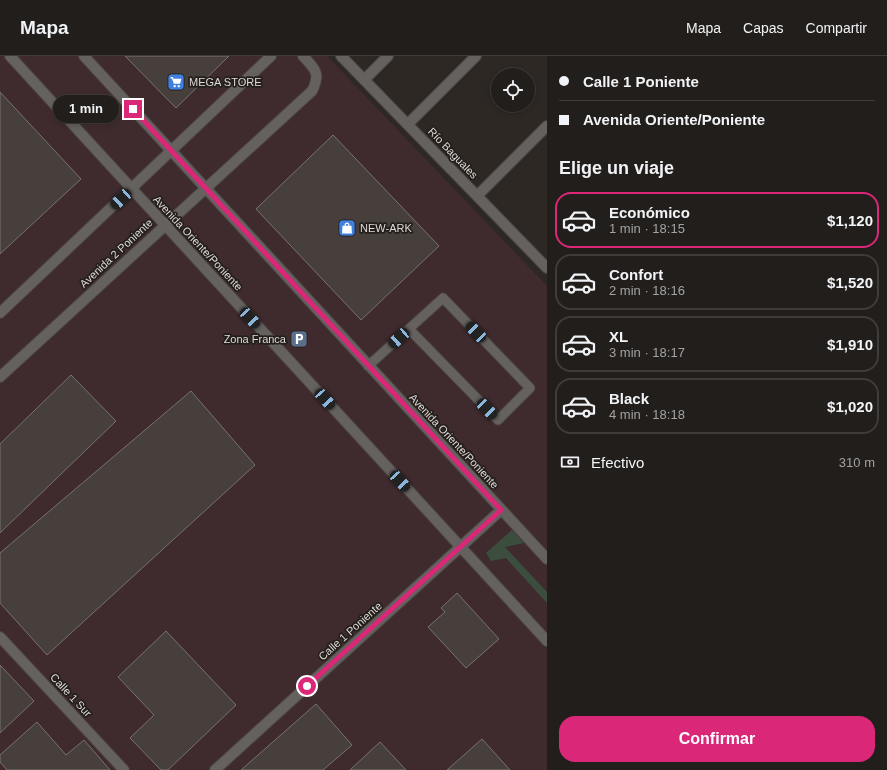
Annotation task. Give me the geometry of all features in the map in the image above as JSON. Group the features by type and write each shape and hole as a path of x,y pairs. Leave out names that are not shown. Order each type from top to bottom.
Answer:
{"street":[{"name":"Avenida Oriente/Poniente","path":"10,56 547,641"},
{"name":"Avenida Oriente/Poniente","path":"84,56 547,559"},
{"path":"0,313 271,56"},
{"name":"Avenida 2 Poniente","path":"0,377 205,187 312,91 317,81 316,70 303,56"},
{"name":"Río Baguales","path":"341,56 546,266"},
{"path":"364,80 388,56"},
{"path":"408,124 476,56"},
{"path":"477,196 547,126"},
{"name":"Calle 1 Poniente","path":"215,770 501,510"},
{"name":"Calle 1 Sur","path":"0,637 124,770"}],"lane":[{"path":"368,366 443,298 530,388 498,420 409,329"}],"shaded area":[{"name":"Zona Franca","path":"0,56 327,56 547,286 547,770 0,770"}],"green space":[{"path":"512,530 524,543 505,547 547,592 547,603 506,558 491,561 486,553"}],"building":[{"name":"MEGA STORE","path":"125,56 229,56 176,108"},
{"path":"0,92 81,179 0,254"},
{"name":"NEW-ARK","path":"333,135 439,246 361,320 256,209"},
{"path":"71,375 116,421 0,533 0,444"},
{"path":"191,391 255,465 47,655 0,603 0,553"},
{"path":"457,593 499,639 466,668 428,627 445,612 441,608"},
{"path":"166,631 236,705 168,770 161,770 130,738 154,715 118,677"},
{"path":"0,665 34,701 0,733"},
{"path":"316,704 352,745 323,770 241,770"},
{"path":"37,722 66,755 84,740 110,770 7,770 0,762 0,755"},
{"path":"482,739 510,770 447,770"},
{"path":"380,742 406,770 350,770"}],"place":[{"name":"MEGA STORE","path":"176,82"},
{"name":"NEW-ARK","path":"347,228"},
{"name":"Zona Franca","path":"299,339"}],"route":[{"path":"133,109 501,510 307,686"}]}
